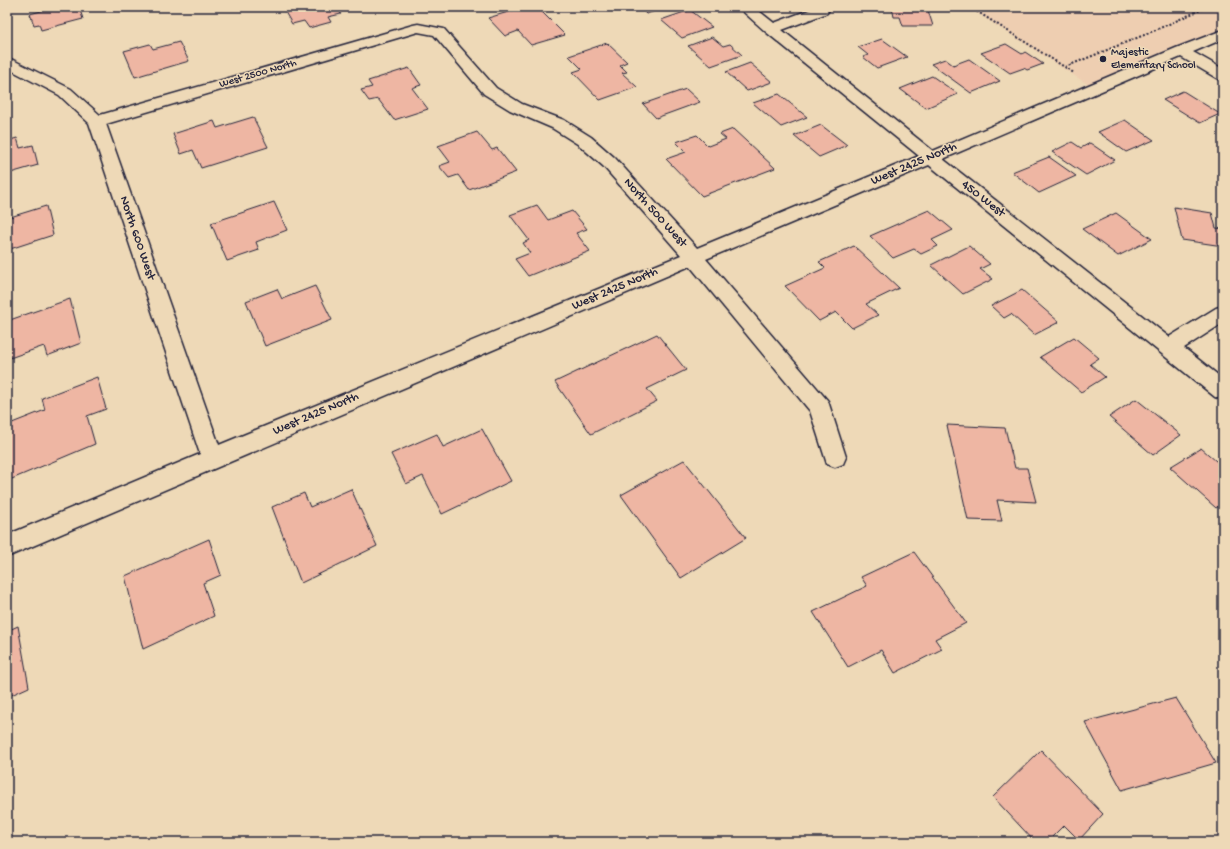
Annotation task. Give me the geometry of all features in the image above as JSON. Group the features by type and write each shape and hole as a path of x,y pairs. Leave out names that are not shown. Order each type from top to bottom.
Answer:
{"street":[{"name":"450 West","path":"745,7 1223,391"},
{"path":"771,29 822,10"},
{"name":"West 2500 North","path":"97,121 418,28"},
{"name":"North 500 West","path":"418,28 439,32 490,92 516,107 558,124 585,141 609,162 693,256 820,407 835,457"},
{"name":"West 2425 North","path":"7,546 212,457 1223,34"},
{"path":"1181,51 1223,76"},
{"name":"North 600 West","path":"7,62 65,92 97,121 212,457"},
{"path":"1169,347 1223,313"}],"path":[{"path":"970,7 1074,73"},
{"path":"1065,67 1149,33 1207,7"}],"shaded area":[{"name":"Majestic Elementary School","path":"968,7 1223,7 1223,31 1092,87"}],"building":[{"path":"56,7 79,7 83,19 41,30 39,24 34,25 30,14"},
{"path":"295,7 336,7 341,14 328,17 331,22 309,28 304,21 292,24 285,12 297,9"},
{"path":"525,7 537,7 565,35 531,45 518,31 505,36 488,18"},
{"path":"639,7 668,7 646,14"},
{"path":"892,7 927,7 933,26 903,26 900,17 894,17"},
{"path":"690,10 712,27 682,38 661,20"},
{"path":"712,37 723,46 730,44 742,55 711,66 688,46"},
{"path":"882,39 907,57 877,68 863,57 868,55 858,47"},
{"path":"179,42 189,61 135,77 124,51 150,44 153,49"},
{"path":"607,43 627,62 620,65 627,72 622,73 637,87 600,100 573,72 582,69 569,56"},
{"path":"1006,44 1022,54 1025,52 1043,64 1027,70 1024,68 1010,73 981,53"},
{"path":"945,59 953,65 969,59 1000,81 971,93 931,64"},
{"path":"750,63 772,82 747,91 726,72"},
{"path":"409,68 421,85 412,88 428,109 394,120 378,99 369,101 361,90 372,87 368,81"},
{"path":"932,76 958,94 926,108 900,89"},
{"path":"686,89 700,102 656,118 643,104"},
{"path":"1183,91 1220,114 1200,123 1163,100"},
{"path":"779,94 807,117 781,127 753,103"},
{"path":"253,117 268,147 201,168 193,150 181,154 173,134 214,121 217,128"},
{"path":"1125,120 1154,140 1126,152 1098,132"},
{"path":"821,125 847,145 819,157 794,136"},
{"path":"733,129 775,168 702,196 666,159 686,152 676,142 697,135 708,146 726,139 720,134"},
{"path":"477,132 492,150 497,148 516,172 469,190 458,175 449,178 439,166 450,162 438,146"},
{"path":"17,138 20,148 33,145 38,165 7,174 7,141"},
{"path":"1072,142 1081,148 1090,143 1115,160 1086,175 1052,152"},
{"path":"1049,157 1076,176 1039,193 1012,172"},
{"path":"274,202 287,230 256,242 259,250 227,261 211,223"},
{"path":"537,205 548,220 572,211 587,229 576,233 590,251 528,276 515,259 530,253 523,243 529,240 510,215"},
{"path":"46,206 53,235 7,250 7,218"},
{"path":"1174,207 1212,213 1216,228 1223,229 1223,246 1182,240"},
{"path":"929,210 953,230 932,240 938,246 921,254 914,249 893,258 870,236"},
{"path":"1116,213 1152,239 1118,256 1082,229"},
{"path":"854,246 899,288 866,304 878,315 852,328 836,312 819,321 785,286 825,268 819,262"},
{"path":"969,246 990,264 980,269 993,279 963,294 931,265"},
{"path":"315,286 332,320 265,346 246,301 277,289 282,299"},
{"path":"1022,290 1059,322 1034,335 1011,314 1004,318 991,306"},
{"path":"70,299 81,343 47,356 44,346 7,359 7,321"},
{"path":"657,334 686,370 647,389 657,401 591,434 555,382"},
{"path":"1074,337 1099,358 1090,364 1105,377 1081,392 1040,357"},
{"path":"97,377 106,409 87,416 95,444 7,481 7,425 45,410 42,398"},
{"path":"1136,399 1181,435 1153,455 1109,417"},
{"path":"947,425 1005,428 1015,468 1027,468 1036,502 997,500 1002,521 968,520"},
{"path":"482,429 511,481 442,514 423,476 406,484 391,454 437,434 443,447"},
{"path":"1201,448 1223,467 1223,503 1216,508 1170,467"},
{"path":"684,460 746,538 681,578 621,495"},
{"path":"351,489 377,546 301,583 272,507 304,493 310,507"},
{"path":"209,539 221,575 203,583 214,616 143,649 125,576"},
{"path":"914,552 966,623 935,639 942,649 895,673 881,650 848,667 813,612 867,586 861,577"},
{"path":"18,626 29,687 7,697 7,631"},
{"path":"1176,698 1216,763 1122,790 1085,722"},
{"path":"1041,750 1103,814 1079,840 1064,825 1047,842 1035,842 993,797"}],"place":[{"name":"Majestic Elementary School","path":"1103,59"}]}
